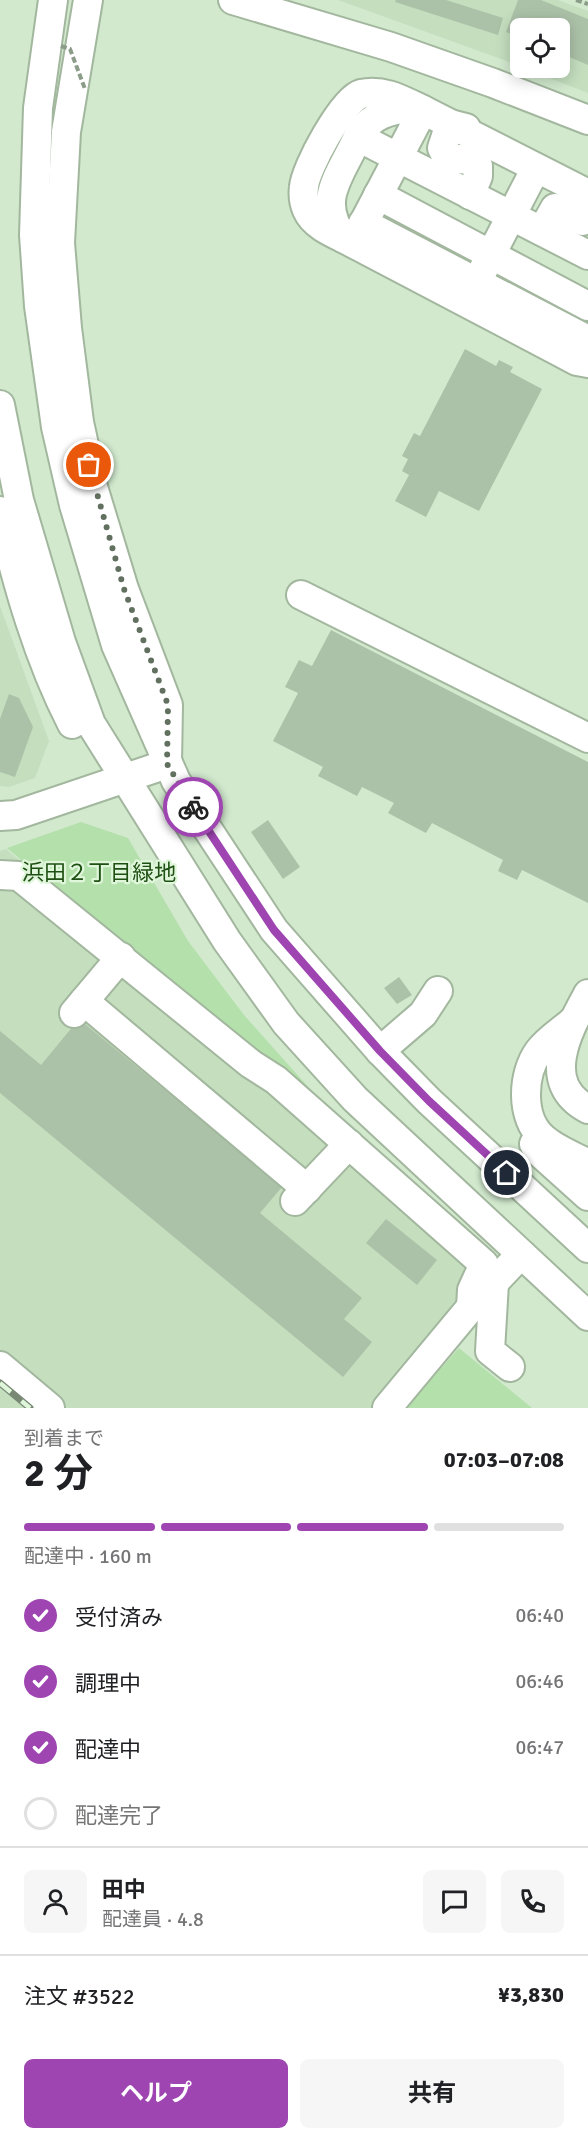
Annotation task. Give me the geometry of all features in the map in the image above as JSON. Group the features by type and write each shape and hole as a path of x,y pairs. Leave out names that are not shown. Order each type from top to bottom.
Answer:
{"street":[{"path":"53,0 37,120 34,235 39,306 56,427 74,505 116,645 167,764 274,930 380,1051 429,1101 588,1248"},
{"path":"88,0 66,132 60,243 68,328 79,422 93,487 124,589 168,705 167,764"},
{"path":"233,0 391,47 493,82 588,120"},
{"path":"588,194 423,110 384,93 374,92 355,96 339,112 304,186 305,202 312,218 328,231 362,222 480,277 588,340"},
{"path":"423,110 400,109 381,115 363,128 332,189 332,214 362,222 480,277 588,323"},
{"path":"362,222 423,110"},
{"path":"450,124 531,144 588,171"},
{"path":"450,124 443,141 443,153 452,159 471,160 478,166 478,176 470,195"},
{"path":"358,138 588,255"},
{"path":"480,277 536,168"},
{"path":"542,231 555,208 582,221 588,208"},
{"path":"480,277 588,306"},
{"path":"480,277 577,361 588,363"},
{"path":"0,405 19,500 61,642 91,724 227,941 286,1023 355,1099 588,1316"},
{"path":"0,512 15,575 67,714 84,747 124,779"},
{"path":"301,595 588,738"},
{"path":"0,816 16,815 167,764"},
{"path":"0,875 19,876 251,1064 276,1080 484,1264 472,1290 471,1307"},
{"path":"121,957 79,1007 301,1195 349,1144"},
{"path":"380,1051 423,1014 438,991"},
{"path":"588,994 564,1041 561,1072 571,1095 578,1104 588,1109"},
{"path":"574,1020 539,1052 529,1074 527,1108 529,1130 539,1152 588,1196"},
{"path":"527,1108 531,1122 544,1139 588,1164"},
{"path":"387,1408 471,1307 521,1254"},
{"path":"494,1283 490,1351 510,1367"},
{"path":"0,1366 50,1408"}],"path":[{"path":"576,0 588,4"},
{"path":"61,46 70,49 85,89"}],"shaded area":[{"path":"338,0 558,0 588,11 588,93 550,78 570,78 570,18 510,18 510,62"},
{"path":"0,606 49,741 35,778 9,787 0,786"},
{"path":"6,849 326,1114 496,1264 403,1408 0,1408 0,851"}],"green space":[{"name":"浜田２丁目緑地","path":"81,822 128,838 188,941 244,1015 327,1108 121,944 7,848"},
{"path":"459,1348 532,1408 406,1408"}],"building":[{"path":"396,0 446,0 503,18 498,35 395,2"},
{"path":"518,0 541,0 588,19 588,65 570,57 570,18 511,18"},
{"path":"510,21 510,34 506,32"},
{"path":"465,349 496,366 499,360 513,367 510,372 542,389 479,511 439,491 426,517 395,501 409,475 402,471 408,459 402,456 414,433 420,436"},
{"path":"331,630 588,762 588,903 522,870 517,880 498,871 503,860 432,823 426,833 388,813 394,803 362,787 357,796 318,776 323,767 273,741 298,693 285,687 299,660 312,666"},
{"path":"9,694 19,698 33,727 15,777 0,772 0,719"},
{"path":"268,820 300,867 283,879 251,832"},
{"path":"399,977 412,995 397,1004 384,988"},
{"path":"79,1019 282,1187 260,1213 362,1298 344,1319 372,1342 343,1377 0,1093 0,1031 41,1065"},
{"path":"386,1219 437,1260 417,1285 366,1243"}],"railway":[{"path":"0,1383 30,1408"}],"way so far":[{"path":"89,465 93,487 124,589 168,705 167,764 193,807"}],"route":[{"path":"193,807 274,930 380,1051 429,1101 507,1173"}]}
